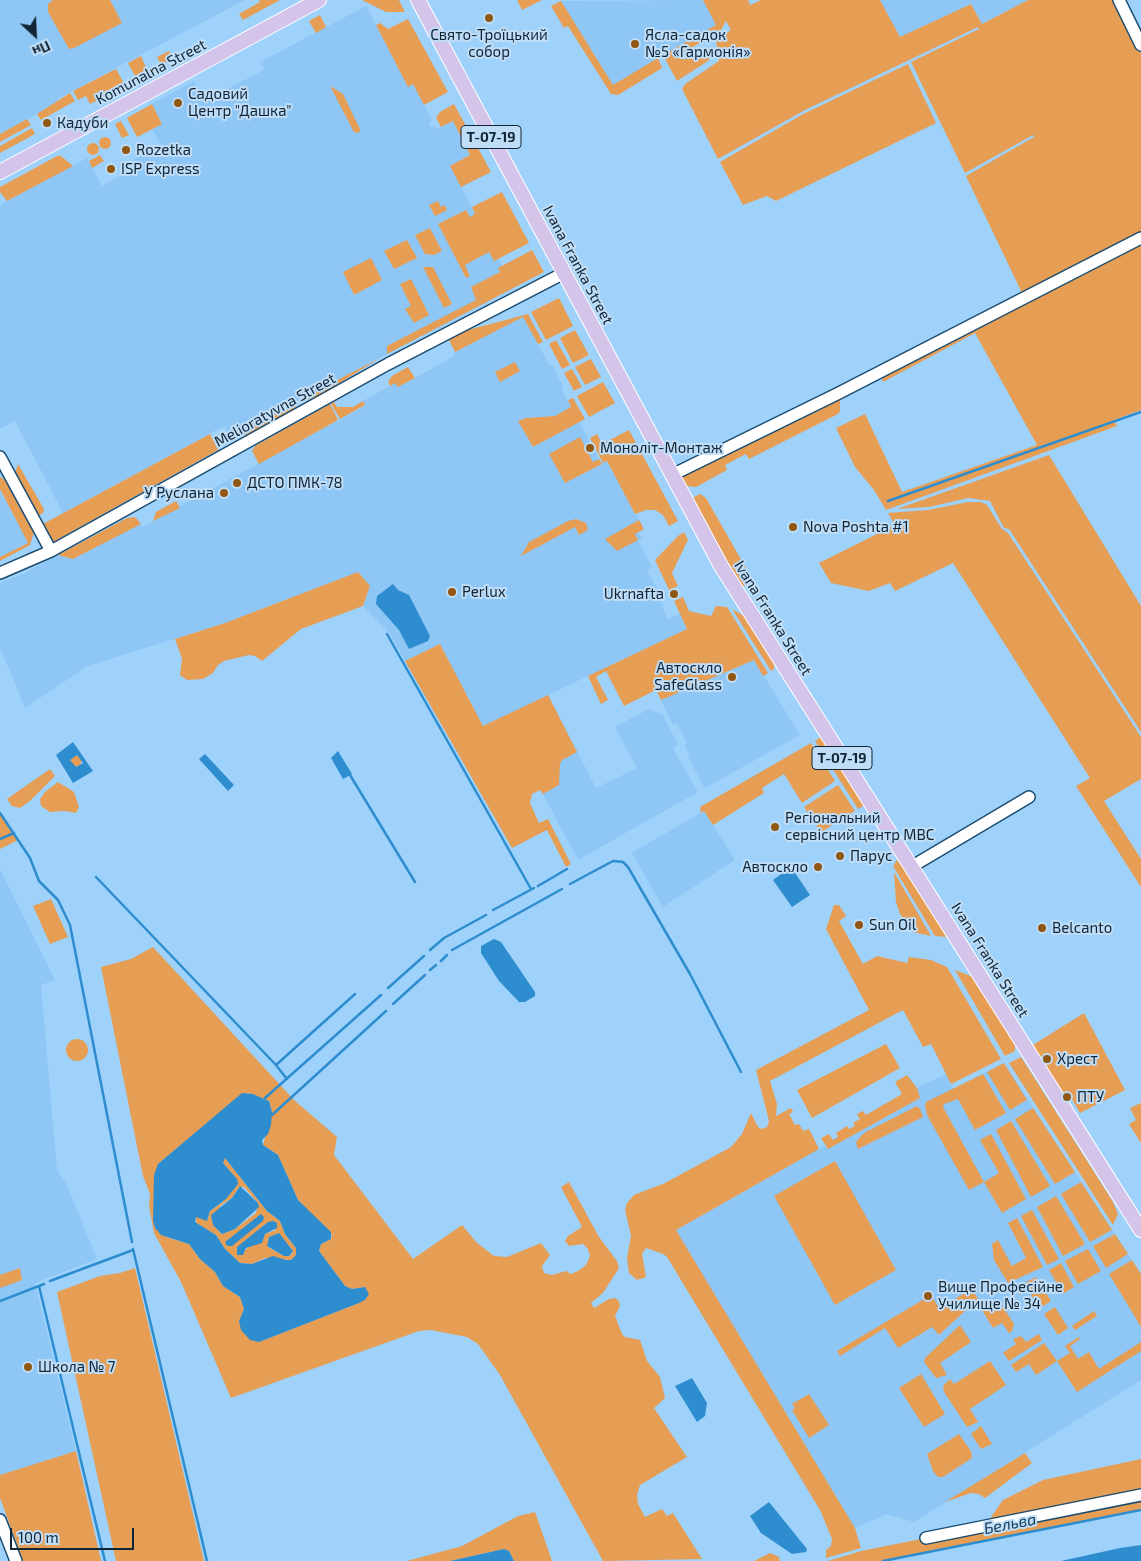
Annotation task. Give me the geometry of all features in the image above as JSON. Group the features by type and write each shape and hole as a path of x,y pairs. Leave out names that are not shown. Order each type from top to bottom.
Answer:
{"main road":[{"name":"Komunalna Street","path":"0,172 319,0"},
{"name":"Ivana Franka Street","path":"418,0 672,475 739,596 1141,1230"}],"street":[{"path":"1119,0 1141,45"},
{"path":"672,475 837,394 1141,238"},
{"name":"Melioratyvna Street","path":"0,573 51,551 388,364 564,273"},
{"path":"0,458 51,551"},
{"path":"29,561 38,546 39,529"},
{"path":"911,867 1029,796"},
{"path":"926,1538 1141,1495"},
{"path":"0,1520 16,1561"}],"shaded area":[{"path":"0,0 245,0 57,99 58,102 0,134"},
{"path":"53,0 110,0 122,23 69,49 48,12 48,4"},
{"path":"259,0 280,0 243,20 239,14 260,2"},
{"path":"362,0 399,0 405,12 386,12"},
{"path":"517,0 542,0 522,10"},
{"name":"Ясла-садок №5 «Гармонія»","path":"703,0 717,25 613,85 561,1"},
{"path":"703,0 748,0 750,5 761,0 880,0 900,37 971,4 982,24 1028,0 1114,0 1141,53 1141,235 1023,295 966,176 1034,137 1033,135 965,173 911,62 979,29 978,27 805,110 718,159 682,89 685,84 719,61 716,40 731,30 726,21 721,30 681,54 684,60 706,48 710,56 708,61 677,81 663,55 716,25"},
{"path":"880,0 1028,0 982,24 971,4 900,37"},
{"path":"561,1 613,85 658,58 662,68 618,95 611,94 568,26 564,28 551,6"},
{"path":"366,6 408,86 413,84 432,120 429,124 431,128 435,126 437,129 453,121 470,155 450,166 514,288 279,410 276,406 228,432 224,426 63,513 15,421 0,429 0,205 87,158 102,186 129,171 126,164 161,145 152,129 162,123 152,104 194,81 204,101 264,70 260,62"},
{"path":"320,15 326,27 316,33 309,21"},
{"path":"408,19 448,92 424,105 413,84 408,87 376,25 380,23 388,29"},
{"path":"169,51 173,58 161,65 157,57"},
{"path":"141,56 148,72 136,78 128,63"},
{"path":"908,64 936,123 776,201 767,196 743,205 720,162 803,114"},
{"path":"116,69 125,85 90,104 86,96 78,100 73,91"},
{"path":"330,86 343,94 360,129 359,133 354,132"},
{"path":"70,93 75,101 41,120 37,114"},
{"path":"152,104 162,124 137,137 127,118"},
{"path":"454,104 491,172 461,187 450,166 470,155 453,121 441,127 436,118 440,112"},
{"path":"27,119 31,125 0,142 0,134"},
{"path":"121,121 129,135 122,138 115,124"},
{"path":"32,128 35,134 0,153 0,146"},
{"path":"103,137 107,137 111,143 107,149 103,149 99,145 99,141"},
{"path":"95,143 98,144 98,154 91,155 88,154 87,147 88,144"},
{"path":"100,155 104,161 92,168 89,161"},
{"path":"57,156 61,156 73,166 7,201 0,192 0,187"},
{"path":"502,192 529,243 494,261 489,252 465,265 470,276 466,278 438,224 466,210 470,217 475,214 472,207"},
{"path":"438,201 441,207 445,205 447,210 435,216 429,205"},
{"path":"430,228 442,251 434,255 425,254 415,235"},
{"path":"407,240 417,258 394,269 384,251"},
{"path":"1141,242 1141,410 1114,420 1117,426 886,510 874,490 855,467 836,428 865,414 902,492 1037,445 975,333 883,382 882,377"},
{"path":"532,250 544,272 387,354 387,346 476,300 471,287 500,272 498,268"},
{"path":"371,258 382,280 354,295 343,272"},
{"path":"423,267 433,267 452,304 444,308"},
{"path":"411,279 429,315 414,323 405,309 411,306 400,284"},
{"path":"559,298 573,326 546,340 531,312"},
{"path":"528,314 543,342 538,344 523,317 455,352 449,340 468,330"},
{"path":"523,317 550,366 552,365 557,374 563,386 561,388 601,463 607,461 644,529 638,532 642,538 638,541 652,567 647,570 656,586 667,619 680,614 687,629 548,695 596,788 637,768 615,727 649,709 663,715 678,745 673,749 698,792 578,860 502,717 483,726 440,644 405,661 389,632 363,606 370,586 358,572 225,623 88,666 25,708 0,648 0,583 27,572 58,555 73,559 141,524 142,527 365,406 363,401 395,383 398,387 453,357 455,352"},
{"path":"575,330 589,355 573,363 560,338"},
{"path":"556,340 570,365 562,369 549,344"},
{"path":"380,358 312,400 304,397"},
{"path":"591,359 601,377 585,385 575,367"},
{"path":"515,362 520,371 500,382 495,372"},
{"path":"408,367 415,378 398,387 395,383 390,386 388,382 392,376"},
{"path":"572,369 582,387 574,391 564,373"},
{"path":"603,382 615,403 589,417 577,396"},
{"path":"840,396 840,411 838,414 749,459 746,454 725,465 727,470 696,487 686,486 682,476"},
{"path":"573,398 585,419 533,447 518,421 526,418 555,416 571,407 568,400"},
{"path":"297,401 296,409 250,435 241,434 237,427 276,406 279,410"},
{"path":"363,401 365,405 340,419 331,404 334,402 337,407 353,407"},
{"path":"330,404 338,420 259,464 252,451 255,446"},
{"path":"629,430 678,521 669,526 663,515 655,510 646,510 635,514 607,461 603,463 590,438 597,434 602,444"},
{"path":"210,434 218,450 53,542 43,524"},
{"path":"580,437 593,462 599,459 602,464 565,483 549,454"},
{"path":"1049,455 1141,606 1141,732 1009,529 1004,528 990,501 968,498 929,507 897,509"},
{"path":"18,464 44,509 43,513 38,516 15,473"},
{"path":"0,477 7,481 34,532 30,545 0,561 0,557 28,543 0,489"},
{"path":"0,490 28,543 0,557"},
{"path":"700,494 706,498 751,577 752,581 748,586 742,586 739,583 695,503 694,497"},
{"path":"176,501 180,508 153,521 156,512"},
{"path":"968,502 981,502 987,505 1002,529 1008,533 1141,737 1141,779 1104,801 1141,859 1141,887 1076,786 1090,778 953,563 895,591 890,583 869,591 831,583 819,563 895,525 888,513 928,510"},
{"path":"135,517 141,524 73,559 58,555 127,518"},
{"path":"576,519 586,523 588,530 579,535 575,527 521,556 529,542 568,521"},
{"path":"639,520 644,529 635,534 638,540 617,551 605,539"},
{"path":"684,532 688,540 672,573 678,586 669,590 655,560"},
{"path":"358,572 370,586 363,606 301,629 262,661 255,656 249,655 224,661 218,665 213,673 203,679 187,680 180,675 182,659 175,639 225,623"},
{"path":"393,584 398,590 409,595 430,636 428,641 409,649 399,630 376,604 377,596"},
{"path":"683,597 689,611 711,616 716,606 727,607 768,673 763,676 754,660 661,700 656,690 624,706 606,671 596,677 608,700 601,704 588,676 687,629 674,601"},
{"path":"732,609 744,616 774,664 774,669 771,671"},
{"path":"440,644 483,726 548,695 577,752 562,760 560,764 559,785 543,794 540,790 532,794 530,803 539,823 548,819 571,864 566,867 547,830 512,848 405,661"},
{"path":"754,660 800,735 705,788 688,758 690,757 685,746 687,744 677,723 673,725 661,700"},
{"path":"821,737 865,805 858,809 815,741"},
{"path":"73,742 93,771 73,783 56,755","holes":["77,755 83,763 76,767 70,760"]},
{"path":"811,743 835,781 802,803 784,774 762,788 764,793 713,825 704,811 701,813 700,807"},
{"path":"338,751 352,774 343,779 331,758"},
{"path":"205,754 234,785 228,791 199,759"},
{"path":"76,755 82,761 76,767 70,761"},
{"path":"50,769 55,776 31,800 20,808 12,806 7,799"},
{"path":"58,782 74,792 79,807 76,813 65,811 50,812 41,806 40,799 45,792"},
{"path":"838,785 855,811 821,832 804,807"},
{"path":"704,811 735,860 663,907 632,854"},
{"path":"0,814 18,840 0,849"},
{"path":"897,860 947,937 935,936 893,866"},
{"path":"791,867 810,895 792,907 773,880"},
{"path":"0,869 55,980 41,985 57,1170 67,1185 97,1259 35,1283 76,1451 0,1475"},
{"path":"894,872 931,936 913,932 900,914 896,902"},
{"path":"51,899 68,937 50,944 33,906"},
{"path":"834,905 839,905 846,916 839,921 863,964 877,956 907,963 909,957 931,960 947,967 1001,1059 951,1084 931,1044 923,1047 903,1010 770,1081 777,1104 776,1116 791,1108 793,1112 789,1114 795,1125 799,1124 803,1131 809,1129 819,1149 676,1230 855,1528 861,1548 826,1558 826,1550 831,1546 832,1539 820,1510 667,1257 646,1248 642,1254 646,1277 637,1280 629,1273 627,1258 631,1236 625,1210 627,1203 634,1195 665,1183 731,1147 742,1134 751,1113 758,1127 761,1129 767,1127 769,1121 756,1070 869,1010 826,929"},
{"path":"494,939 501,942 535,992 535,996 525,1002 519,1002 499,981 481,953 481,946"},
{"path":"153,947 294,1100 337,1137 334,1155 413,1259 462,1225 477,1243 494,1256 507,1257 541,1243 550,1255 542,1266 544,1273 552,1275 566,1271 571,1274 578,1271 586,1265 590,1256 588,1249 583,1244 569,1246 565,1241 568,1236 582,1227 561,1187 569,1182 599,1237 617,1261 619,1268 603,1293 591,1303 594,1308 609,1299 615,1298 619,1301 620,1306 615,1316 622,1334 625,1337 640,1340 647,1361 660,1377 665,1398 654,1408 687,1457 640,1485 637,1495 638,1504 645,1517 662,1509 667,1516 673,1513 702,1559 603,1561 500,1375 478,1344 467,1337 431,1330 419,1331 231,1398 181,1282 154,1233 149,1206 150,1194 143,1176 101,967 131,959","holes":["248,1093 269,1101 272,1112 263,1145 278,1155 298,1200 332,1235 331,1239 321,1244 319,1251 345,1286 352,1289 365,1287 359,1303 259,1342 241,1317 244,1309 240,1297 223,1286 215,1272 200,1259 189,1244 166,1237 158,1164 222,1111"]},
{"path":"955,970 971,976 1015,1044 1015,1051 1005,1056"},
{"path":"1084,1013 1125,1090 1080,1113 1069,1094 1062,1092 1033,1045"},
{"path":"77,1039 85,1042 88,1050 85,1058 77,1061 69,1058 66,1050 69,1042"},
{"path":"886,1044 900,1068 812,1118 797,1090"},
{"path":"1021,1057 1113,1202 1118,1214 1113,1225 1009,1063"},
{"name":"Вище Професійне Училище № 34","path":"1004,1063 1141,1274 1141,1380 914,1522 887,1514 855,1528 676,1230 824,1146 828,1149 919,1098 917,1088 946,1074 953,1089"},
{"path":"1004,1063 1027,1100 1010,1110 987,1072"},
{"path":"983,1074 1006,1113 975,1130 958,1099 944,1104 943,1107 984,1182 969,1190 927,1115 925,1105 926,1102"},
{"path":"907,1075 917,1088 920,1098 828,1149 821,1138 829,1134 833,1140 838,1137 836,1133 847,1126 849,1129 855,1126 853,1123 860,1119 857,1114 863,1111 866,1115 902,1094 895,1082"},
{"path":"242,1093 253,1094 269,1101 272,1112 271,1125 268,1134 262,1140 263,1145 278,1155 298,1200 331,1232 331,1239 321,1244 319,1251 345,1286 352,1289 365,1287 369,1294 365,1300 359,1303 259,1342 250,1340 241,1330 239,1321 244,1309 240,1297 223,1286 215,1272 200,1259 189,1244 161,1235 155,1228 153,1221 154,1175 158,1164","holes":["225,1158 267,1211 280,1221 285,1234 296,1248 296,1255 291,1260 273,1256 252,1264 240,1263 225,1249 216,1235 195,1222 196,1217 207,1221 210,1211 226,1199 238,1184 237,1179 223,1163"]},
{"path":"1141,1103 1141,1143 1129,1124 1136,1120 1130,1108"},
{"path":"917,1106 923,1117 858,1149 856,1142 864,1133"},
{"path":"1033,1108 1075,1172 1055,1184 1015,1119"},
{"path":"1011,1121 1050,1186 1031,1197 996,1130"},
{"path":"991,1134 1026,1199 1002,1213 984,1182 999,1173 980,1140"},
{"path":"225,1158 267,1211 280,1221 285,1234 296,1248 296,1255 291,1260 265,1258 252,1264 240,1263 225,1249 216,1235 196,1223 196,1217 208,1219 209,1212 224,1201 237,1179 223,1163","holes":["239,1187 244,1187 258,1203 256,1213 235,1229 222,1234 217,1229 220,1206 232,1198","268,1222 276,1230 265,1234 244,1251 236,1249","278,1233 293,1251 291,1255 284,1256 268,1247 268,1239"]},
{"path":"835,1161 896,1270 835,1305 774,1196"},
{"path":"1081,1182 1112,1230 1090,1242 1061,1194"},
{"path":"240,1186 258,1203 259,1207 235,1229 222,1234 213,1225 211,1215 232,1198"},
{"path":"1056,1196 1085,1244 1063,1256 1037,1207"},
{"path":"1032,1210 1059,1259 1047,1265 1021,1216"},
{"path":"261,1214 264,1217 263,1221 232,1246 227,1246 225,1242"},
{"path":"1017,1218 1043,1267 1008,1283 994,1260 992,1244 998,1240 1012,1266 1026,1258 1008,1223"},
{"path":"273,1221 277,1223 277,1228 265,1234 262,1243 246,1248 243,1255 237,1255 237,1247 268,1222"},
{"path":"279,1233 293,1251 289,1256 284,1256 267,1246 269,1237"},
{"path":"1115,1234 1128,1254 1106,1268 1093,1246"},
{"path":"1088,1249 1101,1271 1078,1284 1065,1261"},
{"path":"1132,1260 1141,1274 1141,1327 1109,1274"},
{"path":"1061,1263 1074,1287 1063,1294 1049,1270"},
{"path":"20,1268 22,1280 0,1288 0,1275"},
{"path":"135,1268 204,1561 116,1561 57,1292 100,1276 120,1273"},
{"path":"1036,1277 1051,1301 1040,1308 1028,1290 1020,1295 1016,1288"},
{"path":"972,1289 978,1299 939,1335 932,1327 898,1348 885,1328 840,1356 837,1351 931,1295 939,1308"},
{"path":"989,1304 1003,1307 1014,1324 1012,1331 1009,1333 1002,1323 993,1328 980,1307"},
{"path":"1055,1307 1068,1328 1058,1335 1044,1314"},
{"path":"1094,1311 1097,1316 1075,1330 1072,1326"},
{"path":"960,1325 971,1342 940,1363 947,1375 936,1378 924,1362 925,1358"},
{"path":"1039,1334 1042,1340 1009,1361 1003,1353 1016,1344 1013,1339 1021,1336 1026,1342"},
{"path":"1079,1337 1080,1339 1070,1346 1078,1359 1089,1352 1099,1369 1141,1342 1141,1351 1077,1392 1057,1361 1070,1353 1065,1346"},
{"path":"1044,1343 1057,1361 1036,1375 1029,1364 1016,1372 1011,1365"},
{"path":"990,1361 1006,1385 970,1409 978,1422 967,1427 944,1392 943,1386 950,1379 954,1384"},
{"path":"921,1374 945,1414 924,1427 899,1388"},
{"path":"692,1378 707,1403 705,1416 697,1422 675,1386"},
{"path":"809,1394 829,1425 809,1438 792,1410 795,1408 792,1404"},
{"path":"981,1426 992,1444 981,1449 971,1434"},
{"path":"959,1434 971,1451 972,1458 943,1477 938,1477 933,1471 927,1454"},
{"path":"76,1451 101,1561 23,1561 0,1498 0,1475"},
{"path":"1025,1453 1032,1463 985,1498 979,1494 971,1493 945,1502"},
{"path":"1141,1459 1141,1490 989,1520 1003,1500 1043,1480"},
{"path":"1141,1495 1141,1510 883,1561 828,1561 861,1551"},
{"path":"769,1502 807,1549 806,1552 792,1554 761,1533 750,1516"},
{"path":"535,1512 552,1561 514,1561 509,1551 504,1549 450,1561 407,1561 462,1546 518,1516"},
{"path":"1141,1545 1141,1561 1061,1561 1120,1548"},
{"path":"504,1549 509,1551 514,1561 450,1561"},
{"path":"770,1553 779,1557 780,1561 754,1561"}],"waterway":[{"path":"888,501 1141,412"},
{"path":"387,634 531,889"},
{"path":"350,775 415,882"},
{"path":"0,813 30,858 39,881 58,900 70,925 132,1242"},
{"path":"0,839 14,833"},
{"path":"570,884 613,861 623,862 628,867 690,974 741,1072"},
{"path":"538,886 567,869"},
{"path":"96,877 276,1065 287,1079"},
{"path":"493,910 534,888"},
{"path":"452,950 562,889"},
{"path":"430,950 444,938 486,915"},
{"path":"441,961 447,955"},
{"path":"388,988 424,956"},
{"path":"430,970 436,965"},
{"path":"393,1004 425,975"},
{"path":"276,1065 355,994"},
{"path":"265,1098 381,995"},
{"path":"272,1115 386,1011"},
{"path":"133,1249 207,1561"},
{"path":"50,1281 133,1250"},
{"path":"0,1301 44,1284"},
{"path":"39,1286 105,1561"},
{"name":"Бельва","path":"883,1561 1141,1510"}],"place":[{"name":"Свято-Троїцький собор","path":"489,18"},
{"name":"Ясла-садок №5 «Гармонія»","path":"635,44"},
{"name":"Садовий Центр \"Дашка\"","path":"178,103"},
{"name":"Кадуби","path":"47,123"},
{"name":"Rozetka","path":"126,150"},
{"name":"ISP Express","path":"111,169"},
{"name":"Моноліт-Монтаж","path":"590,448"},
{"name":"ДСТО ПМК-78","path":"237,483"},
{"name":"У Руслана","path":"224,493"},
{"name":"Nova Poshta #1","path":"793,527"},
{"name":"Perlux","path":"452,592"},
{"name":"Ukrnafta","path":"674,594"},
{"name":"Автоскло SafeGlass","path":"732,677"},
{"name":"Регіональний сервісний центр МВС","path":"775,827"},
{"name":"Парус","path":"840,856"},
{"name":"Автоскло","path":"818,867"},
{"name":"Sun Oil","path":"859,925"},
{"name":"Belcanto","path":"1042,928"},
{"name":"Хрест","path":"1047,1059"},
{"name":"ПТУ","path":"1067,1097"},
{"name":"Вище Професійне Училище № 34","path":"928,1296"},
{"name":"Школа № 7","path":"28,1367"}]}
